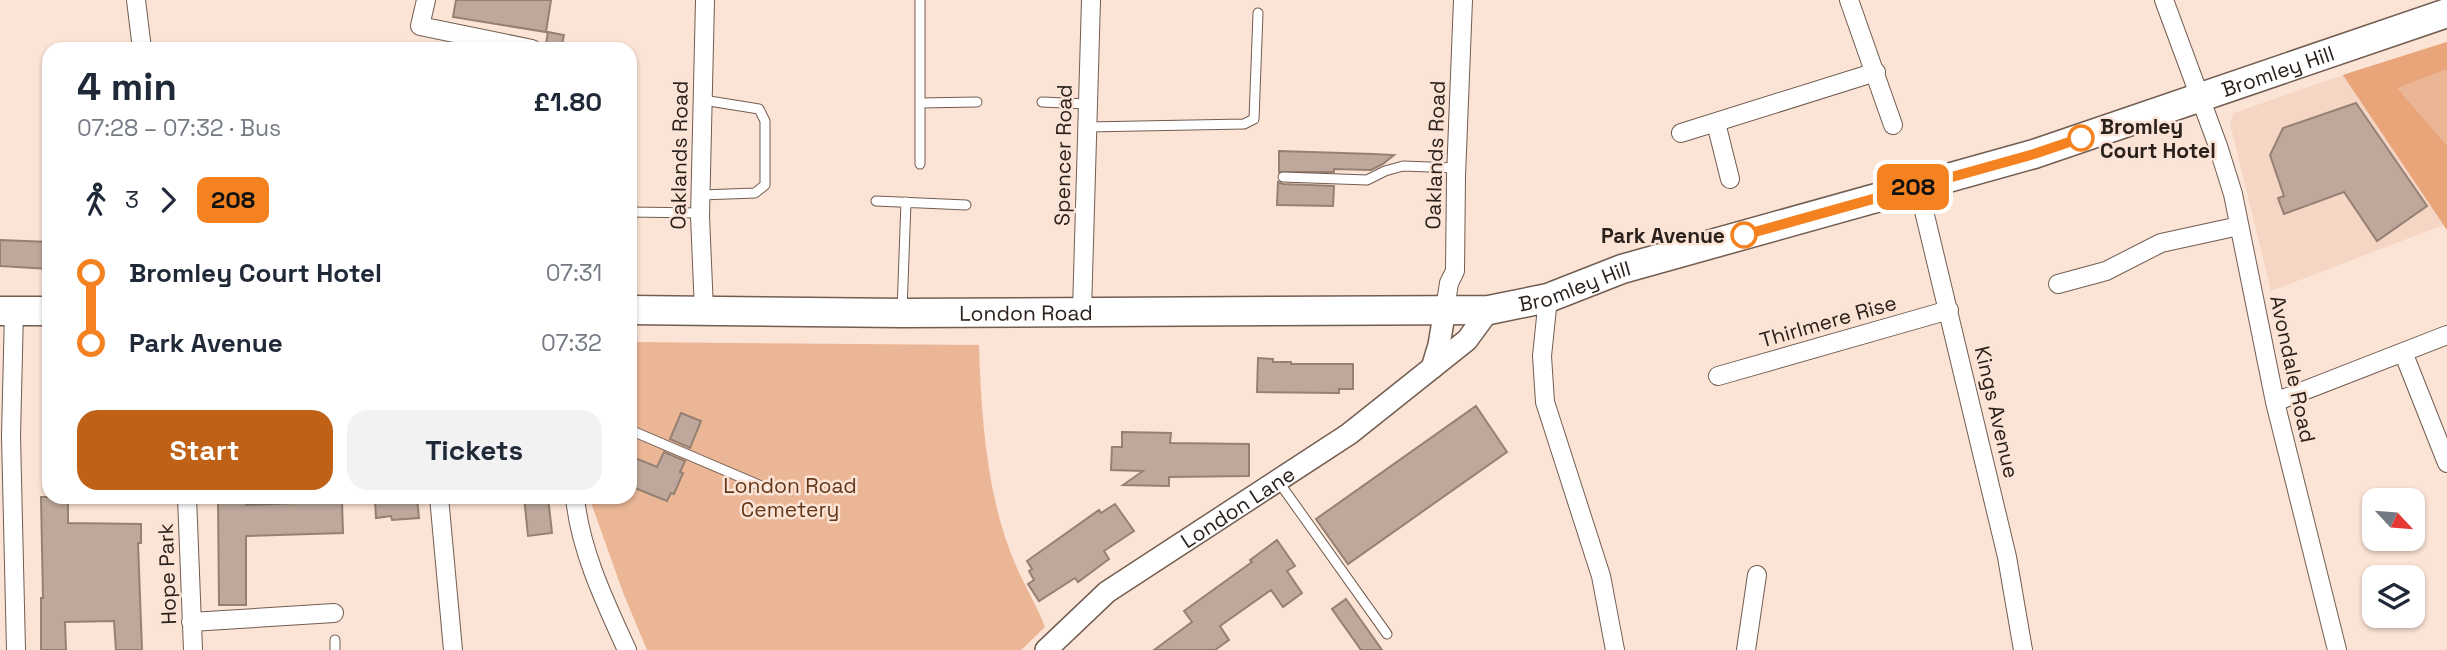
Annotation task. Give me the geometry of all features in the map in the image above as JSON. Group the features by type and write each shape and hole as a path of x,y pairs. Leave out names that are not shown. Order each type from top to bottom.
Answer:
{"main road":[{"name":"Bromley Hill","path":"1432,309 1489,310 1548,298 1622,269 2034,154 2447,13"},
{"name":"London Road","path":"637,310 902,313 1432,309"},
{"path":"7,311 42,311"}],"street":[{"path":"136,0 141,42"},
{"path":"426,0 420,26 498,42"},
{"name":"Oaklands Road","path":"704,310 701,204 705,0"},
{"name":"Spencer Road","path":"1082,311 1091,0"},
{"name":"Oaklands Road","path":"1432,309 1455,271 1463,0"},
{"path":"1849,0 1893,125"},
{"name":"Avondale Road","path":"2164,0 2233,194 2275,402 2337,650"},
{"path":"1681,134 1876,72"},
{"path":"1716,123 1730,179"},
{"name":"Kings Avenue","path":"1918,186 2007,557 2023,650"},
{"path":"2058,284 2106,271 2161,243 2239,226"},
{"path":"1548,298 1542,356 1545,402 1601,576 1615,650"},
{"path":"1432,309 1439,345 1432,368"},
{"name":"London Lane","path":"1046,650 1107,592 1349,434 1466,340 1489,310"},
{"name":"Thirlmere Rise","path":"1718,376 1949,310"},
{"path":"7,311 8,573 16,650"},
{"path":"2275,402 2447,335"},
{"path":"2403,352 2447,463"},
{"name":"Hope Park","path":"187,504 193,650"},
{"path":"440,504 453,650"},
{"path":"576,504 577,523 627,650"},
{"path":"1746,650 1757,575"},
{"path":"191,622 334,613"}],"lane":[{"path":"920,0 920,164"},
{"path":"1087,127 1244,124 1254,119 1258,13"},
{"path":"637,211 701,204 755,193 765,185 765,121 759,109 703,100"},
{"path":"920,103 976,102"},
{"path":"1042,102 1087,104"},
{"path":"1283,177 1367,180 1403,166 1456,172"},
{"path":"876,201 966,205"},
{"path":"902,313 906,202"},
{"path":"637,433 766,488"},
{"path":"1278,481 1387,634"}],"shaded area":[{"path":"2447,42 2447,69 2397,88 2447,146 2447,230 2343,75"},
{"path":"2343,75 2443,225 2271,291 2230,123 2234,113"}],"green space":[{"path":"2447,42 2447,230 2343,75"},
{"name":"London Road Cemetery","path":"637,342 979,345 984,430 992,487 1007,542 1045,627 1021,650 647,650 592,504 637,504"}],"building":[{"path":"456,0 551,0 546,32 453,17"},
{"path":"548,32 564,35 562,42 546,42"},
{"path":"2356,103 2427,206 2377,241 2344,192 2284,214 2278,198 2284,196 2270,155 2283,128"},
{"path":"1279,151 1394,155 1371,170 1279,172"},
{"path":"1278,182 1334,186 1333,206 1277,205"},
{"path":"0,240 42,242 42,269 0,266"},
{"path":"1258,358 1291,364 1353,364 1353,389 1339,389 1339,393 1257,392"},
{"path":"1476,406 1507,452 1348,564 1316,519"},
{"path":"681,413 701,421 690,448 670,439"},
{"path":"1122,432 1171,433 1170,443 1249,444 1249,476 1169,477 1169,486 1123,485 1143,471 1111,470 1112,447 1122,447"},
{"path":"664,452 685,461 674,494 671,493 667,501 637,489 637,459 657,467"},
{"path":"41,497 42,504 68,504 68,523 141,524 141,543 138,543 142,650 116,650 114,621 65,622 66,650 41,650"},
{"path":"218,504 342,504 343,533 246,536 246,605 219,605"},
{"path":"375,504 418,504 419,518 376,518"},
{"path":"525,504 549,504 552,533 528,536"},
{"path":"1115,504 1134,531 1104,551 1109,559 1078,582 1075,578 1039,601 1028,584 1034,580 1027,561 1099,510 1101,513"},
{"path":"1277,540 1295,566 1287,571 1302,593 1283,607 1271,590 1220,626 1229,640 1215,650 1154,650 1192,622 1184,611 1252,562 1250,560"},
{"path":"1346,599 1382,650 1361,650 1332,609"}],"bus line":[{"name":"208","path":"1744,235 2034,154 2081,138"}],"place":[{"name":"Bromley Court Hotel","path":"2081,138"},
{"name":"Park Avenue","path":"1744,235"}]}
